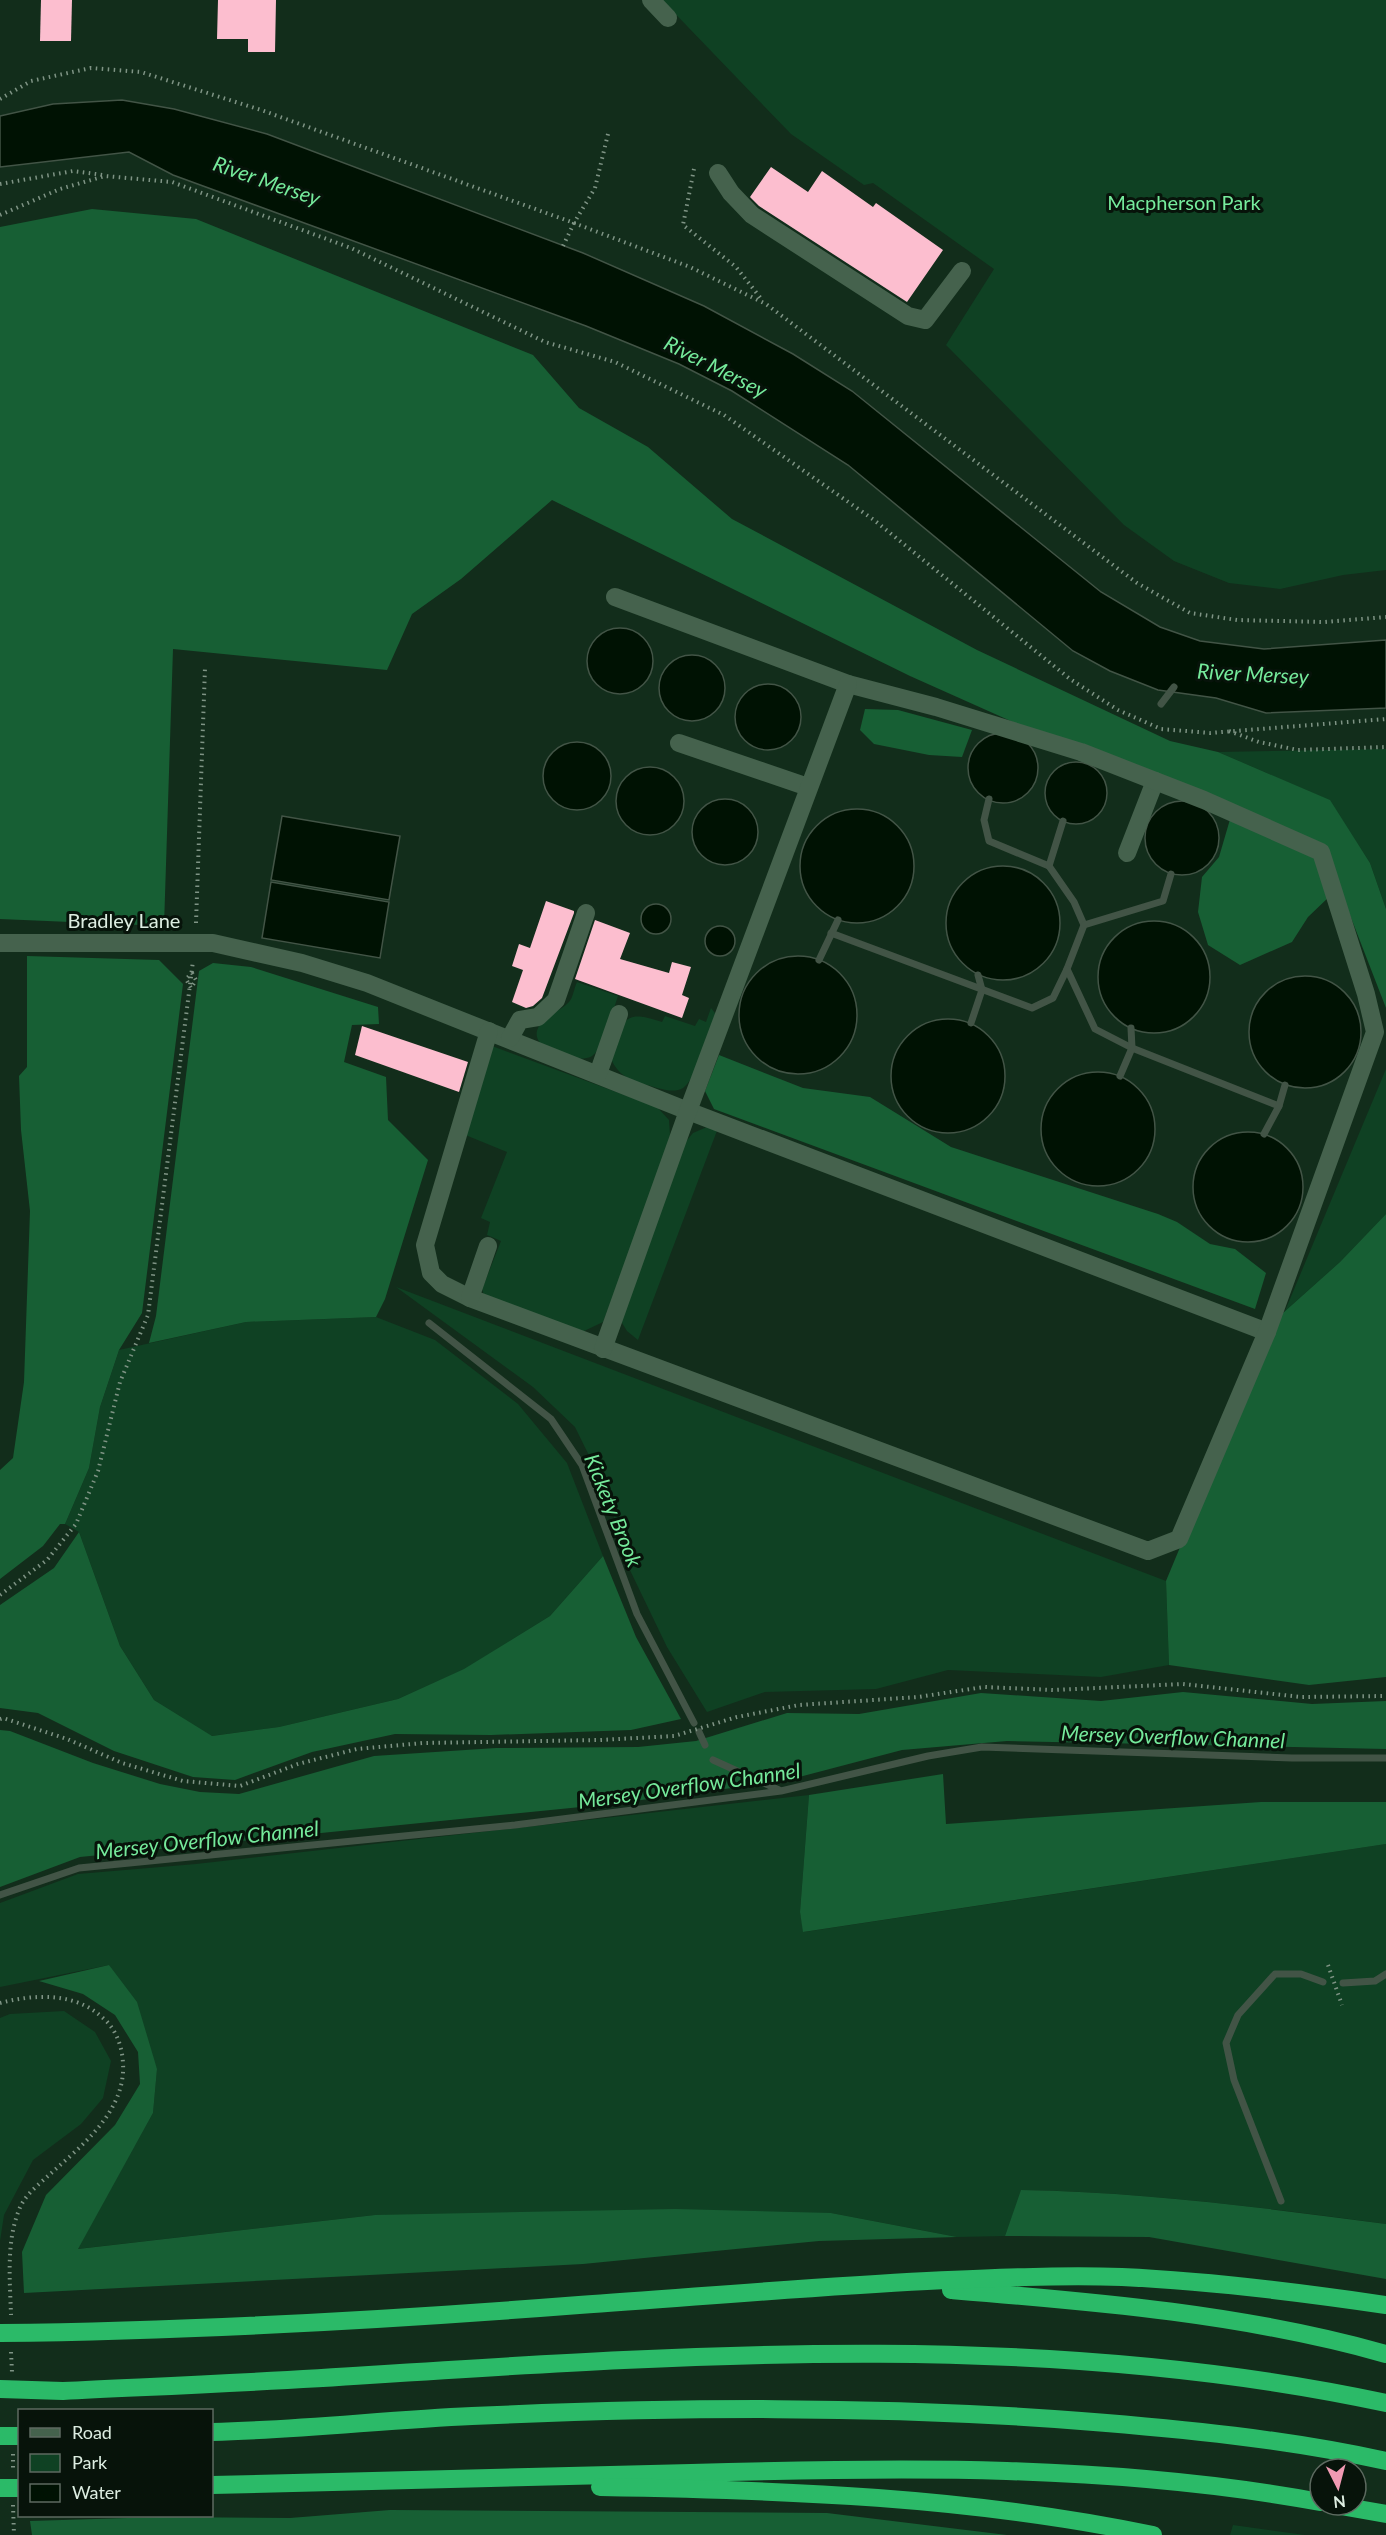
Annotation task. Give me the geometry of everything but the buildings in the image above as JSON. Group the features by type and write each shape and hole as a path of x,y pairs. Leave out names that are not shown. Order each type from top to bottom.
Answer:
{"highway":[{"path":"0,2333 128,2332 315,2324 881,2284 1035,2276 1122,2277 1281,2289 1386,2306"},
{"path":"881,2284 1115,2303 1318,2335 1386,2354"},
{"path":"0,2389 63,2391 601,2360 854,2352 966,2354 1149,2367 1320,2388 1386,2403"},
{"path":"213,2432 469,2416 666,2409 837,2409 975,2413 1144,2426 1318,2446 1386,2461"},
{"path":"0,2436 18,2436"},
{"path":"213,2485 811,2470 986,2471 1125,2477 1308,2500"},
{"path":"353,2481 754,2490 903,2500 1077,2519 1153,2535"},
{"path":"0,2488 18,2488"},
{"path":"1368,2511 1386,2514"}],"street":[{"path":"651,0 668,18"},
{"path":"718,173 731,193 752,215 908,316 925,320 962,271"},
{"path":"489,1031 425,1245 431,1273 442,1284 470,1298 603,1349 1148,1551 1179,1539 1267,1332 1375,1032 1360,972 1322,852 1081,752 936,707 848,684 615,597"},
{"path":"603,1349 688,1111 848,684"},
{"path":"679,744 808,787"},
{"path":"1127,853 1155,781"},
{"path":"510,1038 520,1020 538,1017 556,1000 586,913"},
{"name":"Bradley Lane","path":"0,943 213,943 302,963 367,983 510,1038 688,1111 1267,1332"},
{"path":"597,1074 620,1014"},
{"path":"470,1298 488,1246"}],"path":[{"path":"0,99 32,81 91,68 141,72 261,110 574,223 690,267 766,304 1137,583 1190,613 1236,620 1324,622 1386,617"},
{"path":"563,246 595,188 608,134"},
{"path":"694,169 683,225 736,267 766,304"},
{"path":"0,184 73,171 172,182 351,248 545,342 615,362 714,410 773,447 874,520 1025,646 1070,680 1108,704 1161,729 1210,733 1386,719"},
{"path":"0,215 60,189 105,176"},
{"path":"0,1595 47,1560 76,1524 98,1471 120,1382 148,1315 191,988 205,668"},
{"path":"1229,731 1259,742 1298,750 1386,747"},
{"path":"0,1719 3,1718 68,1739 122,1763 183,1781 240,1786 298,1764 357,1749 423,1743 600,1740 674,1736 737,1718 799,1706 918,1697 984,1687 1054,1690 1183,1684 1300,1697 1386,1696"},
{"path":"1328,1965 1342,2005"},
{"path":"0,2003 20,1998 45,1996 71,2000 94,2010 108,2023 117,2037 123,2055 124,2080 118,2099 101,2124 30,2192 19,2210 10,2261"}],"green space":[{"name":"Macpherson Park","path":"662,0 1386,0 1386,570 1343,575 1280,589 1229,583 1174,561 1124,525 946,345 994,269 873,183 864,185 791,134"},
{"path":"92,209 196,219 533,355 579,408 648,447 732,519 977,650 1170,741 1218,752 1330,800 1370,863 1386,909 1386,1008 1324,848 1024,727 910,676 552,500 461,579 412,614 387,670 173,649 164,926 0,919 0,227"},
{"path":"865,709 898,710 972,730 962,757 929,755 874,744 860,730"},
{"path":"1386,749 1386,909 1370,863 1329,800 1218,752"},
{"path":"1231,816 1317,854 1331,895 1308,917 1292,942 1240,965 1208,945 1198,912 1202,877 1219,857"},
{"path":"27,956 159,960 183,984 142,1313 119,1350 100,1407 89,1468 65,1524 60,1524 43,1546 0,1579 0,1470 13,1458 24,1382 30,1211 21,1130 19,1076 27,1067"},
{"path":"213,963 251,967 378,1007 379,1024 352,1025 344,1062 386,1077 388,1120 428,1160 385,1299 376,1317 246,1322 149,1343 156,1316 199,971"},
{"path":"577,982 618,996 608,1028 596,1052 592,1056 577,1059 549,1050 537,1038 537,1031 546,1018 570,1001"},
{"path":"711,1008 718,1017 698,1065 683,1088 665,1090 635,1082 621,1073 614,1065 611,1059 625,1021 638,1016 662,1022 665,1016 695,1026 699,1019 706,1022"},
{"path":"492,1046 657,1107 669,1120 670,1135 658,1178 603,1322 582,1332 485,1299 482,1289 501,1241 487,1235 490,1222 481,1218 507,1152 463,1134"},
{"path":"719,1055 803,1088 870,1097 951,1147 1158,1214 1177,1222 1210,1244 1235,1249 1266,1273 1255,1309 714,1109 705,1091"},
{"path":"1386,1069 1386,1214 1340,1262 1285,1311"},
{"path":"707,1127 718,1128 638,1340 627,1331 619,1318 683,1145 693,1133"},
{"path":"1386,1214 1386,1677 1309,1685 1169,1665 1166,1581 1274,1321 1340,1262"},
{"path":"396,1287 1166,1581 1169,1665 1101,1677 948,1670 876,1689 765,1692 707,1712 667,1647 627,1564 607,1492 575,1427 533,1387"},
{"path":"376,1317 435,1340 518,1404 567,1463 603,1556 550,1616 465,1669 398,1699 279,1727 211,1736 154,1700 120,1646 79,1532 65,1524 89,1468 100,1407 119,1350 246,1322"},
{"path":"79,1532 120,1646 154,1700 212,1736 279,1727 398,1699 464,1669 550,1616 603,1556 636,1637 681,1719 631,1730 491,1735 395,1734 312,1752 235,1780 193,1777 114,1751 38,1713 0,1708 0,1605 54,1568"},
{"path":"1183,1692 1312,1704 1386,1701 1386,1749 1007,1741 902,1750 784,1781 611,1804 80,1857 0,1887 0,1730 10,1731 93,1763 160,1784 200,1792 239,1794 374,1756 496,1748 638,1747 696,1741 787,1713 859,1714 981,1693 1101,1701"},
{"path":"943,1774 946,1824 1261,1802 1386,1802 1386,1844 803,1932 800,1912 809,1795"},
{"path":"809,1795 800,1912 804,1932 1386,1844 1386,2224 1159,2197 1022,2190 1005,2236 957,2237 831,2213 375,2215 77,2249 153,2113 157,2069 109,1965 0,1987 0,1903 78,1874 196,1864"},
{"path":"109,1965 137,2002 157,2069 153,2113 78,2249 375,2215 675,2209 831,2213 957,2237 819,2241 583,2264 24,2293 22,2252 46,2195 115,2125 140,2084 138,2052 115,2015 83,1994 39,1981"},
{"path":"64,2011 95,2032 111,2061 103,2098 81,2124 33,2160 4,2215 0,2241 0,2018 10,2014"},
{"path":"1021,2190 1159,2197 1386,2224 1386,2279 1149,2237 1005,2236"},
{"path":"390,2510 827,2513 1007,2535 32,2535 30,2521 160,2517 290,2518"},
{"path":"1233,2525 1305,2535 1230,2535"}],"water":[{"name":"River Mersey","path":"122,100 174,109 267,134 583,253 704,306 793,354 852,391 1101,592 1160,627 1200,641 1264,649 1386,640 1386,708 1266,713 1216,698 1158,690 1110,671 1073,651 848,465 732,391 679,364 586,326 173,175 129,152 0,167 0,116 53,104"},
{"path":"620,628 633,631 643,638 650,648 653,661 650,674 643,684 633,691 620,694 607,691 597,684 590,674 587,661 590,648 597,638 607,631"},
{"path":"685,655 699,655 711,660 720,669 725,688 723,701 716,712 699,721 685,721 673,716 664,707 659,695 659,681 664,669 673,660"},
{"path":"768,684 781,687 791,694 798,704 801,717 798,730 791,740 781,747 768,750 755,747 745,740 738,730 735,717 738,704 745,694 755,687"},
{"path":"1003,733 1022,739 1032,749 1038,768 1032,787 1022,797 1003,803 984,797 974,787 968,768 974,749 984,739"},
{"path":"570,742 584,742 596,747 606,757 611,776 606,795 596,805 584,810 570,810 558,805 548,795 543,783 543,769 548,757 558,747"},
{"path":"1076,762 1088,764 1098,771 1105,781 1107,793 1105,805 1098,815 1088,822 1076,824 1064,822 1054,815 1047,805 1045,793 1047,781 1054,771 1064,764"},
{"path":"643,767 657,767 669,772 679,782 684,801 679,820 669,830 657,835 643,835 631,830 621,820 616,808 616,794 621,782 631,772"},
{"path":"731,799 749,808 756,819 758,832 756,845 749,856 738,863 719,865 701,856 694,845 692,826 701,808 712,801"},
{"path":"1182,801 1196,804 1208,812 1216,824 1219,838 1216,852 1208,864 1196,872 1182,875 1168,872 1156,864 1148,852 1145,838 1148,824 1156,812 1168,804"},
{"path":"857,809 879,814 897,826 909,844 914,866 909,888 897,906 879,918 857,923 835,918 817,906 805,888 800,866 805,844 817,826 835,814"},
{"path":"282,816 400,836 389,900 271,880"},
{"path":"1003,866 1025,870 1035,875 1051,891 1056,901 1060,923 1056,945 1051,955 1035,971 1025,976 1003,980 981,976 971,971 955,955 950,945 946,923 950,901 955,891 971,875 981,870"},
{"path":"271,882 389,902 380,958 262,938"},
{"path":"656,904 667,908 671,919 667,930 656,934 645,930 641,919 645,908"},
{"path":"1154,921 1175,926 1193,938 1205,956 1210,977 1205,998 1193,1016 1175,1028 1154,1033 1133,1028 1115,1016 1103,998 1098,977 1103,956 1115,938 1133,926"},
{"path":"720,926 731,930 735,941 731,952 720,956 709,952 705,941 709,930"},
{"path":"798,956 821,961 840,973 852,992 857,1015 852,1038 840,1057 821,1069 798,1074 775,1069 756,1057 744,1038 739,1015 744,992 756,973 775,961"},
{"path":"1305,976 1327,980 1345,992 1357,1010 1361,1032 1357,1054 1345,1072 1327,1084 1305,1088 1283,1084 1265,1072 1253,1054 1249,1032 1253,1010 1265,992 1283,980"},
{"path":"948,1019 970,1024 988,1036 1000,1054 1005,1076 1000,1098 988,1116 970,1128 948,1133 926,1128 908,1116 896,1098 891,1076 896,1054 908,1036 926,1024"},
{"path":"1098,1072 1120,1077 1138,1089 1150,1107 1155,1129 1150,1151 1138,1169 1120,1181 1098,1186 1076,1181 1058,1169 1046,1151 1041,1129 1046,1107 1058,1089 1076,1077"},
{"path":"1248,1132 1269,1136 1287,1148 1299,1166 1303,1187 1299,1208 1287,1226 1269,1238 1248,1242 1227,1238 1209,1226 1197,1208 1193,1187 1197,1166 1209,1148 1227,1136"}],"waterway":[{"path":"1161,704 1174,687"},
{"path":"989,799 984,820 989,841 1049,866"},
{"path":"1063,821 1049,866 1074,902 1084,925"},
{"path":"1171,874 1163,901 1084,925 1067,969 1095,1029 1132,1048 1279,1106"},
{"path":"819,960 838,920"},
{"path":"831,933 1032,1008 1053,998 1067,969"},
{"path":"971,1023 982,990 978,975"},
{"path":"1120,1076 1132,1048 1131,1028"},
{"path":"1264,1134 1279,1106 1285,1085"},
{"name":"Kickety Brook","path":"429,1323 551,1419 582,1465 637,1614 694,1723"},
{"name":"Kickety Brook","path":"699,1732 705,1745"},
{"name":"Mersey Overflow Channel","path":"0,1895 79,1868 515,1825 781,1791 928,1756 982,1747 1292,1758 1386,1758"},
{"name":"Kickety Brook","path":"713,1760 779,1790"},
{"path":"1281,2201 1234,2080 1226,2043 1238,2015 1275,1974 1301,1974 1323,1982"},
{"path":"1343,1983 1375,1981 1386,1974"}]}
